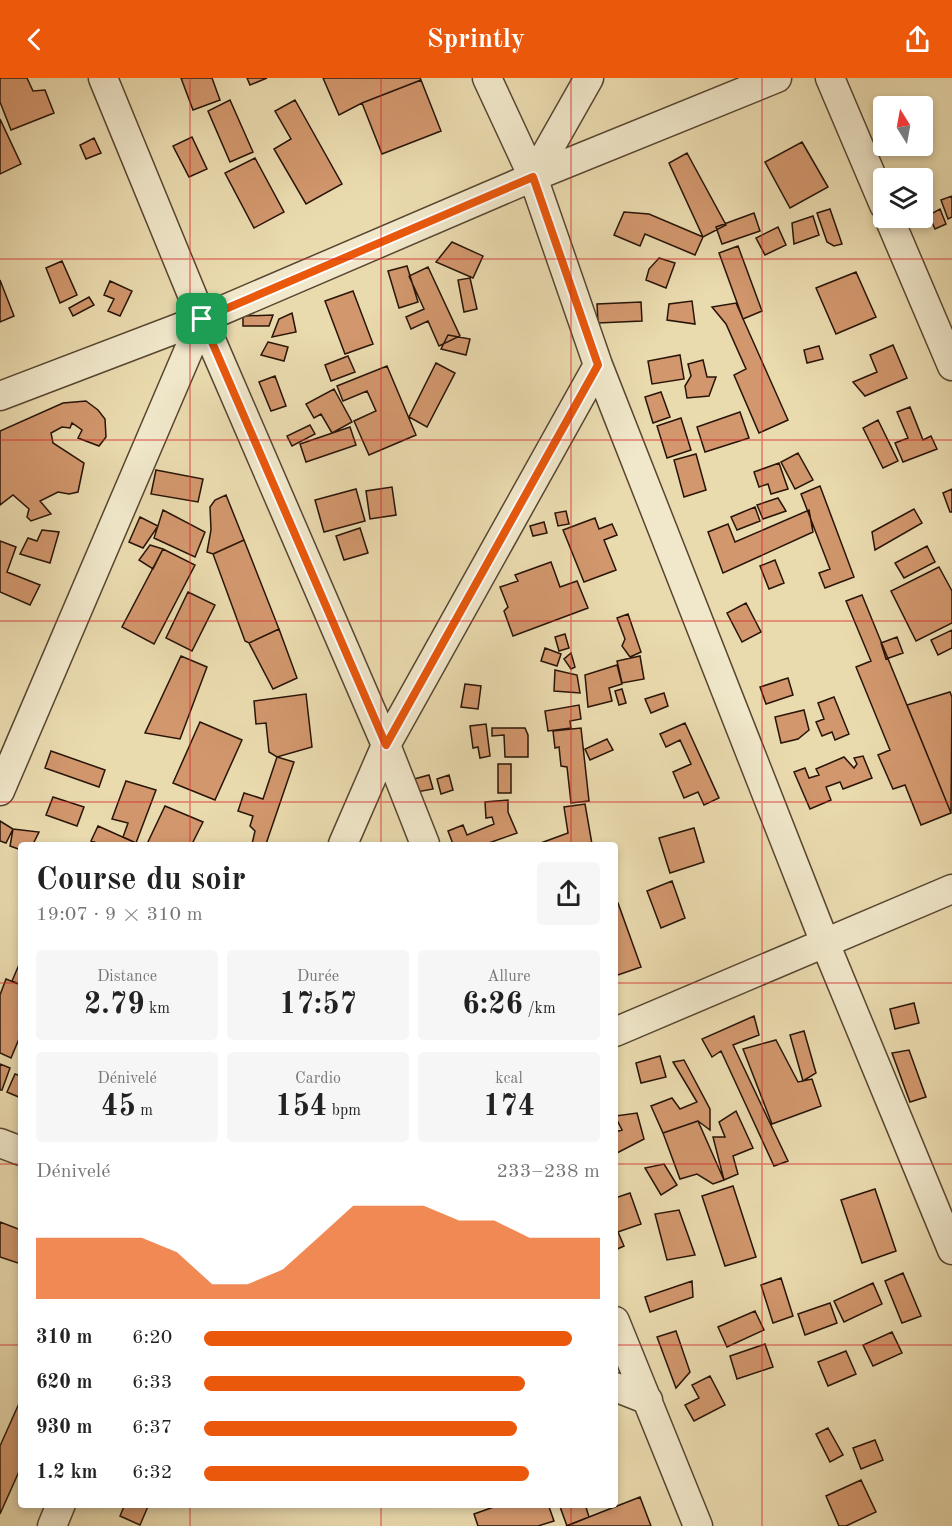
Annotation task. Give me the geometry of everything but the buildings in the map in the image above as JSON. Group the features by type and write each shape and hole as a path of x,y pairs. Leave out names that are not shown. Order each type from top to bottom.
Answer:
{"street":[{"path":"103,78 202,319 386,745 424,842"},
{"path":"487,78 533,177 598,365 825,943 952,1250"},
{"path":"533,177 589,78"},
{"path":"0,396 202,319 533,177 777,78"},
{"path":"830,78 873,179"},
{"path":"893,228 952,366"},
{"path":"0,791 202,319"},
{"path":"344,842 386,745 598,365"},
{"path":"618,1031 952,889"},
{"path":"0,1143 18,1150"},
{"path":"618,1328 698,1526"},
{"path":"618,1388 648,1400"},
{"path":"52,1526 59,1508"}],"route":[{"path":"533,177 598,365 386,745 202,319 533,177"}]}
